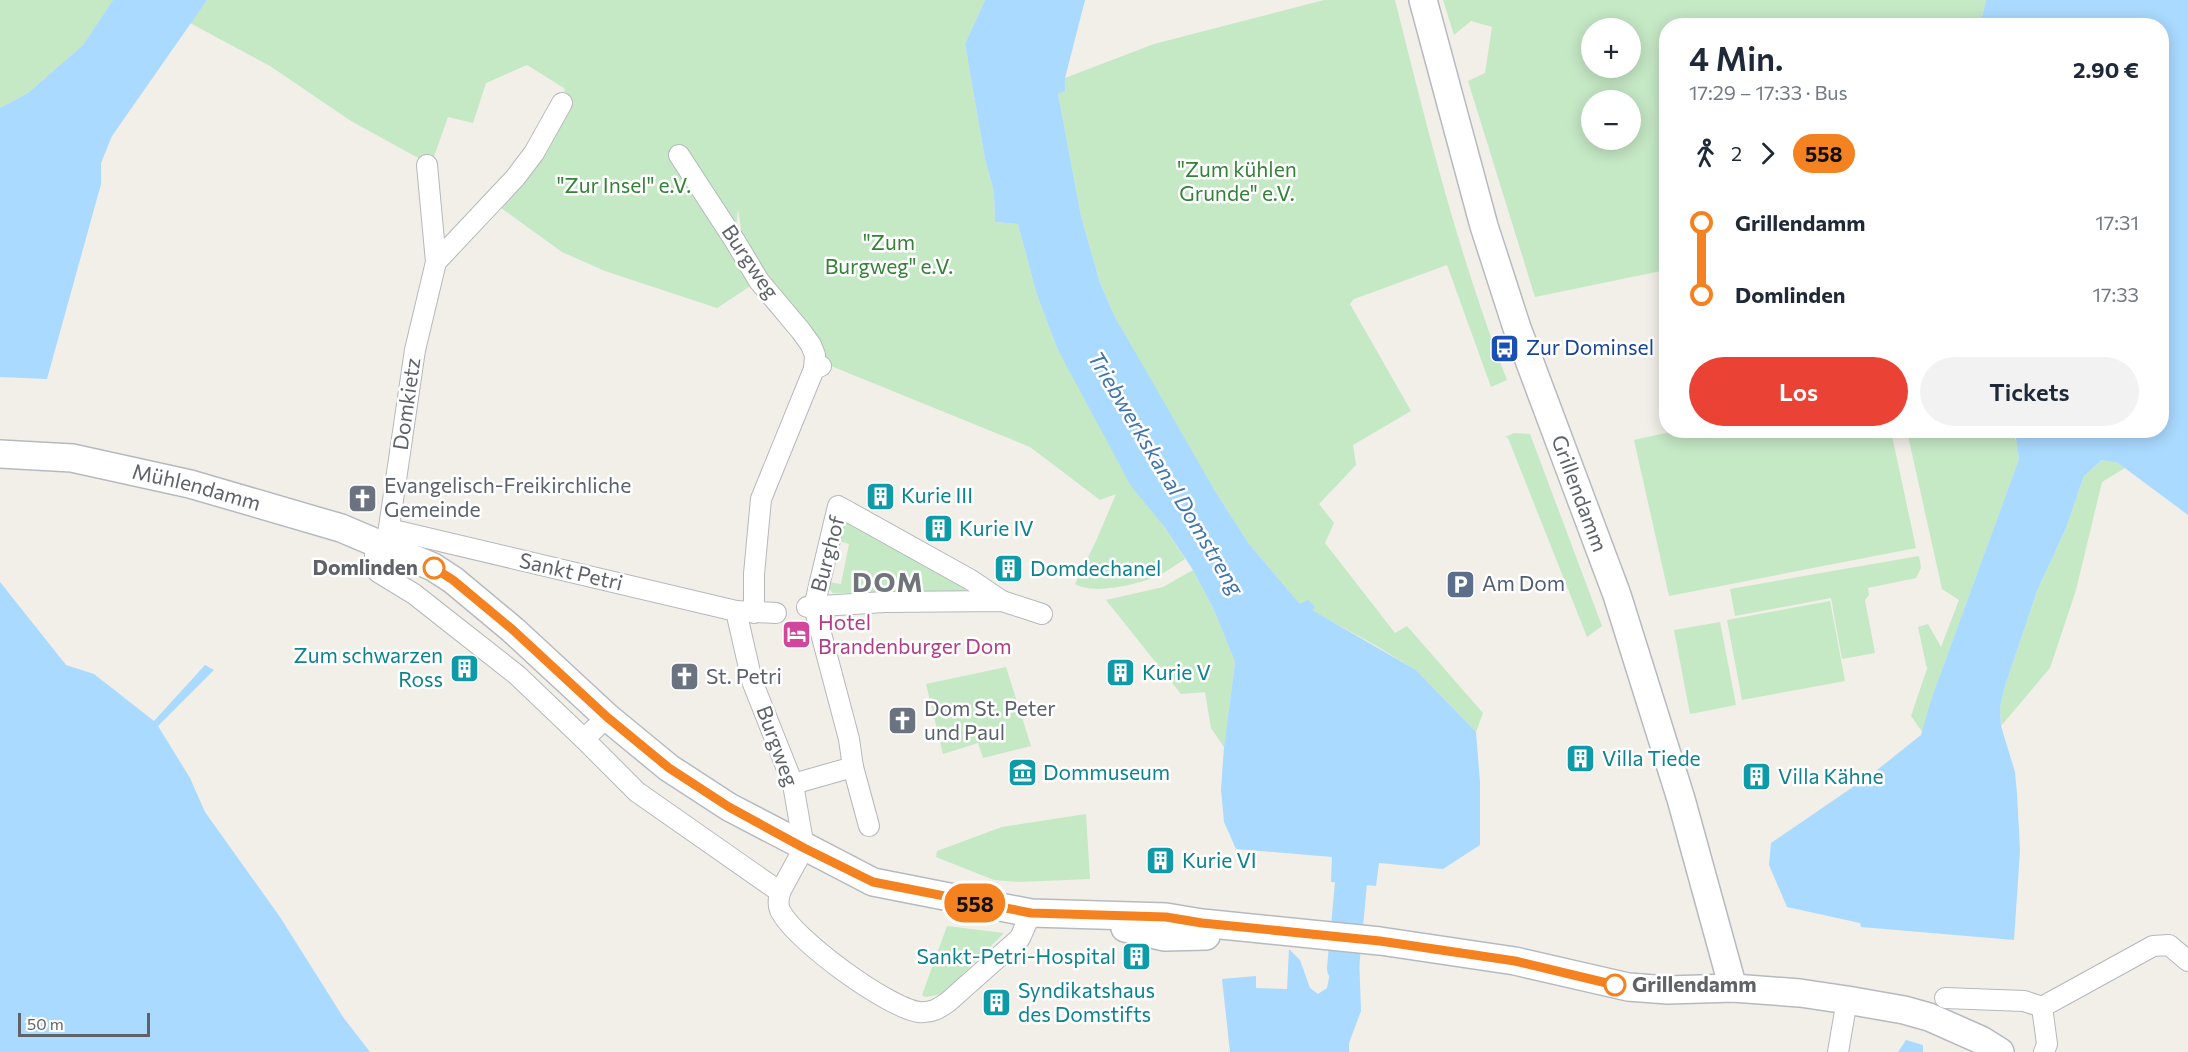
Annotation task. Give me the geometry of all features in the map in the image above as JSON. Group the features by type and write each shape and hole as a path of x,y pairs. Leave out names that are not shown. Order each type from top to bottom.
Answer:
{"street":[{"name":"Grillendamm","path":"1423,0 1484,226 1517,328 1617,595 1681,799 1733,988"},
{"name":"Domkietz","path":"436,262 492,204 534,153 562,103"},
{"name":"Burgweg","path":"679,155 759,281 801,331 815,355 817,368 761,499 753,574 745,612 753,681 793,784 804,848"},
{"name":"Domkietz","path":"384,540 414,350 436,262 427,165"},
{"name":"Mühlendamm","path":"0,454 72,458 190,484 384,540"},
{"name":"Burghof","path":"869,826 853,767 849,739 811,607 838,506 970,580 1002,601 1042,614"},
{"path":"780,892 637,792 517,675 414,594 378,572 375,558 384,540 453,580 513,630 607,717 678,774 729,807 873,882 1031,913 1166,917 1380,941 1515,961 1628,987 1668,990 1733,988 1800,993 1847,1000 1929,1017 1981,1040 2000,1052"},
{"name":"Sankt Petri","path":"384,540 745,612"},
{"name":"Burghof","path":"811,607 884,602 1002,601"},
{"path":"745,612 776,613"},
{"path":"584,740 607,717"},
{"path":"793,784 853,767"},
{"path":"804,848 780,892 778,903 781,912 808,945 871,989 917,1012 935,1011 948,1002 1020,938 1031,913"},
{"path":"1946,998 2024,1001 2042,1007 2153,946 2169,945 2188,961"},
{"path":"1838,1052 1847,1000"},
{"path":"2042,1007 2047,1044 2044,1052"}],"green space":[{"path":"0,0 113,0 83,45 28,93 0,108"},
{"path":"207,0 985,0 965,44 985,159 994,192 995,222 1018,224 1036,292 1057,348 1185,559 1157,576 1124,586 1092,589 1075,584 1116,494 1100,500 1030,447 826,364 744,248 738,209 734,251 755,283 717,308 605,271 562,252 501,208 542,158 568,108 564,88 527,65 486,83 473,123 448,117 431,165 351,121 270,66 190,23"},
{"name":"\"Zum kühlen Grunde\" e.V.","path":"1324,0 1395,0 1459,239 1507,380 1491,387 1447,265 1354,299 1350,304 1411,411 1353,445 1356,465 1319,504 1334,523 1325,543 1395,633 1407,626 1483,713 1476,732 1416,670 1300,604 1249,544 1154,388 1115,317 1100,283 1081,216 1058,94 1065,91 1065,78 1154,44"},
{"path":"1443,0 1986,0 1982,18 1659,18 1659,271 1535,297 1468,81 1485,73 1492,27 1471,21 1454,35"},
{"path":"1514,433 1530,434 1602,626 1587,637 1508,438 1505,437"},
{"path":"1659,434 1659,438 1892,438 1916,548 1669,596 1634,440"},
{"path":"1909,438 2014,438 2019,459 1932,697 1923,733 1911,716 1927,669 1918,627 1928,624 1941,647 1959,600 1942,589"},
{"path":"2102,460 2118,463 2125,468 2102,482 2076,590 2050,668 2001,726 2000,707 2005,686 2037,591 2066,528 2084,476"},
{"path":"841,518 888,539 885,544 901,553 904,548 941,569 939,574 955,583 958,579 966,588 963,592 833,593 827,587 827,582 841,584 849,544 836,540"},
{"path":"1919,556 1921,568 1916,578 1868,588 1869,595 1865,600 1875,653 1842,659 1831,598 1735,616 1730,589"},
{"path":"1193,570 1214,610 1235,662 1224,747 1211,728 1205,692 1181,694 1106,600 1163,587"},
{"path":"1830,601 1845,681 1742,700 1727,620"},
{"path":"1720,622 1736,705 1690,714 1674,630"},
{"path":"1006,667 1031,746 983,758 978,743 943,754 926,684"},
{"path":"1086,814 1090,879 1018,882 994,880 936,857 937,851 1002,827"},
{"path":"947,926 1004,933 943,994 926,997 922,995"}],"water":[{"path":"113,0 207,0 112,136 101,163 101,184 47,379 0,377 0,108 28,93 83,45"},
{"path":"985,0 1085,0 1065,78 1065,91 1058,94 1081,216 1100,283 1115,317 1215,491 1249,544 1300,604 1308,600 1315,607 1312,610 1416,670 1476,732 1480,782 1480,845 1443,869 1379,863 1376,886 1331,882 1332,857 1236,849 1224,822 1221,790 1235,662 1214,610 1193,570 1163,525 1131,486 1057,348 1036,292 1018,224 995,222 994,192 985,159 965,44"},
{"path":"1986,0 2188,0 2188,515 2118,463 2102,460 2084,476 2066,528 2037,591 2000,707 2001,726 2015,772 2017,794 2020,850 2014,940 1861,927 1860,923 1787,907 1769,865 1771,843 1872,774 1921,735 1932,697 2019,459 2016,438 2169,438 2169,18 1982,18"},
{"path":"0,582 66,665 94,674 154,721 205,665 214,670 158,726 190,778 205,812 280,917 343,1017 370,1052 0,1052"},
{"path":"1289,949 1300,960 1310,988 1318,994 1327,988 1334,952 1359,955 1361,1011 1349,1043 1349,1052 1230,1052 1222,979 1256,976 1256,988 1287,989"},
{"path":"1906,1040 1923,1045 1923,1052 1898,1052"}],"waterway":[{"name":"Triebwerkskanal Domstreng","path":"1343,968 1355,841"}],"bus line":[{"name":"558","path":"434,568 453,580 513,630 607,717 669,768 729,807 873,882 1031,913 1166,917 1202,923 1380,941 1515,961 1615,985"}],"place":[{"name":"Zur Dominsel","path":"1505,348"},
{"name":"Kurie III","path":"880,496"},
{"name":"Evangelisch-Freikirchliche Gemeinde","path":"363,498"},
{"name":"Kurie IV","path":"938,529"},
{"name":"Domlinden","path":"434,568"},
{"name":"Domdechanel","path":"1009,569"},
{"name":"Am Dom","path":"1461,584"},
{"name":"Hotel Brandenburger Dom","path":"797,635"},
{"name":"Zum schwarzen Ross","path":"464,668"},
{"name":"Kurie V","path":"1121,673"},
{"name":"St. Petri","path":"685,677"},
{"name":"Dom St. Peter und Paul","path":"903,721"},
{"name":"Villa Tiede","path":"1581,759"},
{"name":"Dommuseum","path":"1022,773"},
{"name":"Villa Kähne","path":"1757,777"},
{"name":"Kurie VI","path":"1161,861"},
{"name":"Sankt-Petri-Hospital","path":"1137,957"},
{"name":"Grillendamm","path":"1615,985"},
{"name":"Syndikatshaus des Domstifts","path":"997,1003"}],"district":[{"name":"DOM","path":"888,583"}],"park label":[{"name":"\"Zur Insel\" e.V.","path":"624,186"},
{"name":"\"Zum Burgweg\" e.V.","path":"889,255"}]}
